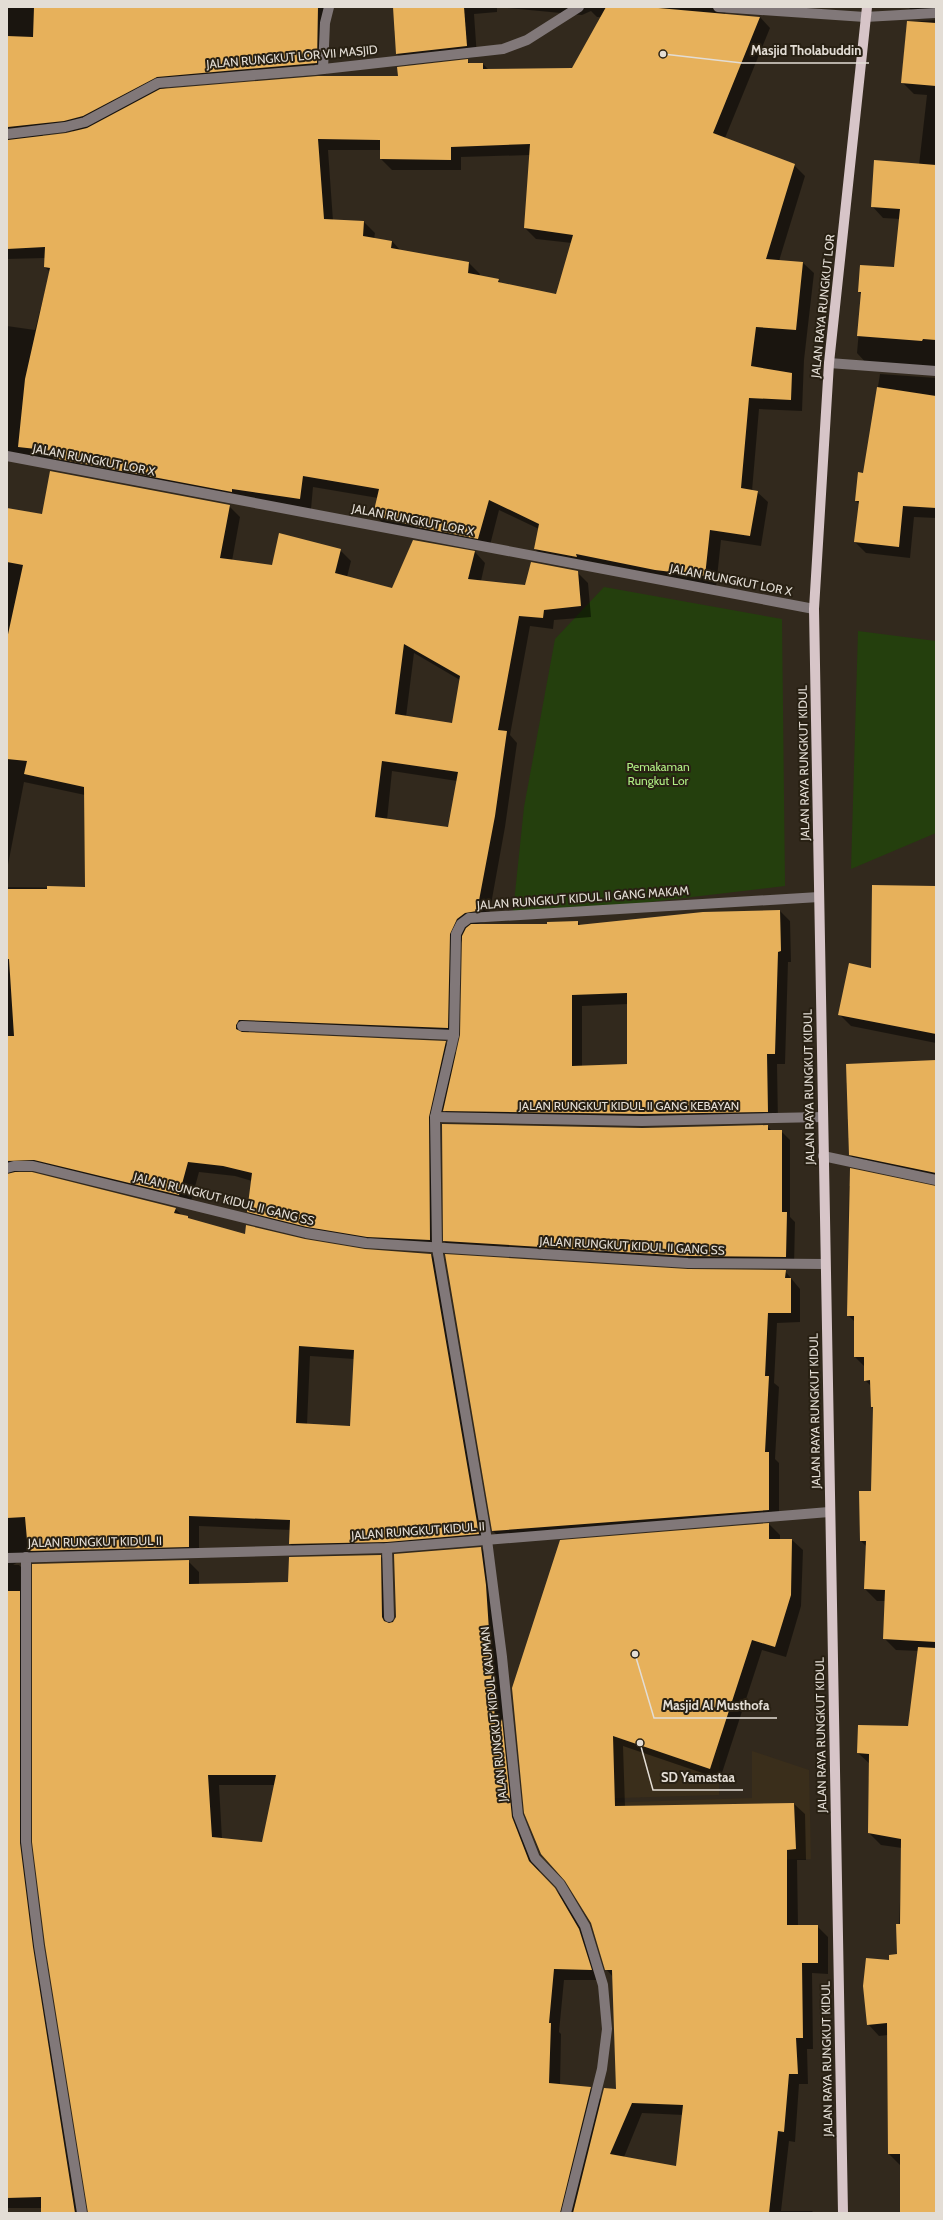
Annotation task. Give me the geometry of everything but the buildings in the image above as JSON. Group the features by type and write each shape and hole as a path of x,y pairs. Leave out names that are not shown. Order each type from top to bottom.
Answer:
{"main road":[{"name":"JALAN RAYA RUNGKUT LOR","path":"814,609 829,363 866,12"},
{"name":"JALAN RAYA RUNGKUT KIDUL","path":"814,609 829,1512 843,2213"}],"street":[{"path":"323,69 325,23 329,7"},
{"name":"JALAN RUNGKUT LOR VII MASJID","path":"7,134 65,127 85,122 158,83 323,69 503,49 527,40 579,7"},
{"path":"718,7 936,13"},
{"path":"829,363 936,371"},
{"name":"JALAN RUNGKUT LOR X","path":"7,456 814,609"},
{"name":"JALAN RUNGKUT KIDUL II GANG MAKAM","path":"437,1248 435,1117 454,1035 456,934 461,924 469,918 819,897"},
{"path":"242,1026 454,1035"},
{"name":"JALAN RUNGKUT KIDUL II GANG KEBAYAN","path":"435,1117 642,1121 823,1117"},
{"path":"823,1156 936,1180"},
{"name":"JALAN RUNGKUT KIDUL II GANG SS","path":"7,1168 14,1166 32,1166 306,1233 366,1243 688,1263 825,1264"},
{"path":"437,1248 487,1540"},
{"name":"JALAN RUNGKUT KIDUL II","path":"7,1558 387,1548 829,1512"},
{"name":"JALAN RUNGKUT KIDUL KAUMAN","path":"487,1540 502,1657 518,1815 535,1858 560,1884 585,1926 603,1985 607,2029 602,2069 566,2213"},
{"path":"387,1548 389,1617"},
{"path":"26,1557 26,1842 39,1946 82,2213"}],"shaded area":[{"path":"557,1684 720,1740 719,1795 552,1800"},
{"path":"752,1751 809,1770 811,1859 542,1862 540,1805 752,1798"}],"green space":[{"name":"Pemakaman Rungkut Lor","path":"604,587 782,619 785,886 591,909 513,912 524,807 555,639"},
{"path":"858,631 936,641 936,833 851,869"}],"place":[{"name":"Masjid Tholabuddin","path":"663,54"},
{"name":"Masjid Al Musthofa","path":"635,1654"},
{"name":"SD Yamastaa","path":"640,1743"}]}
